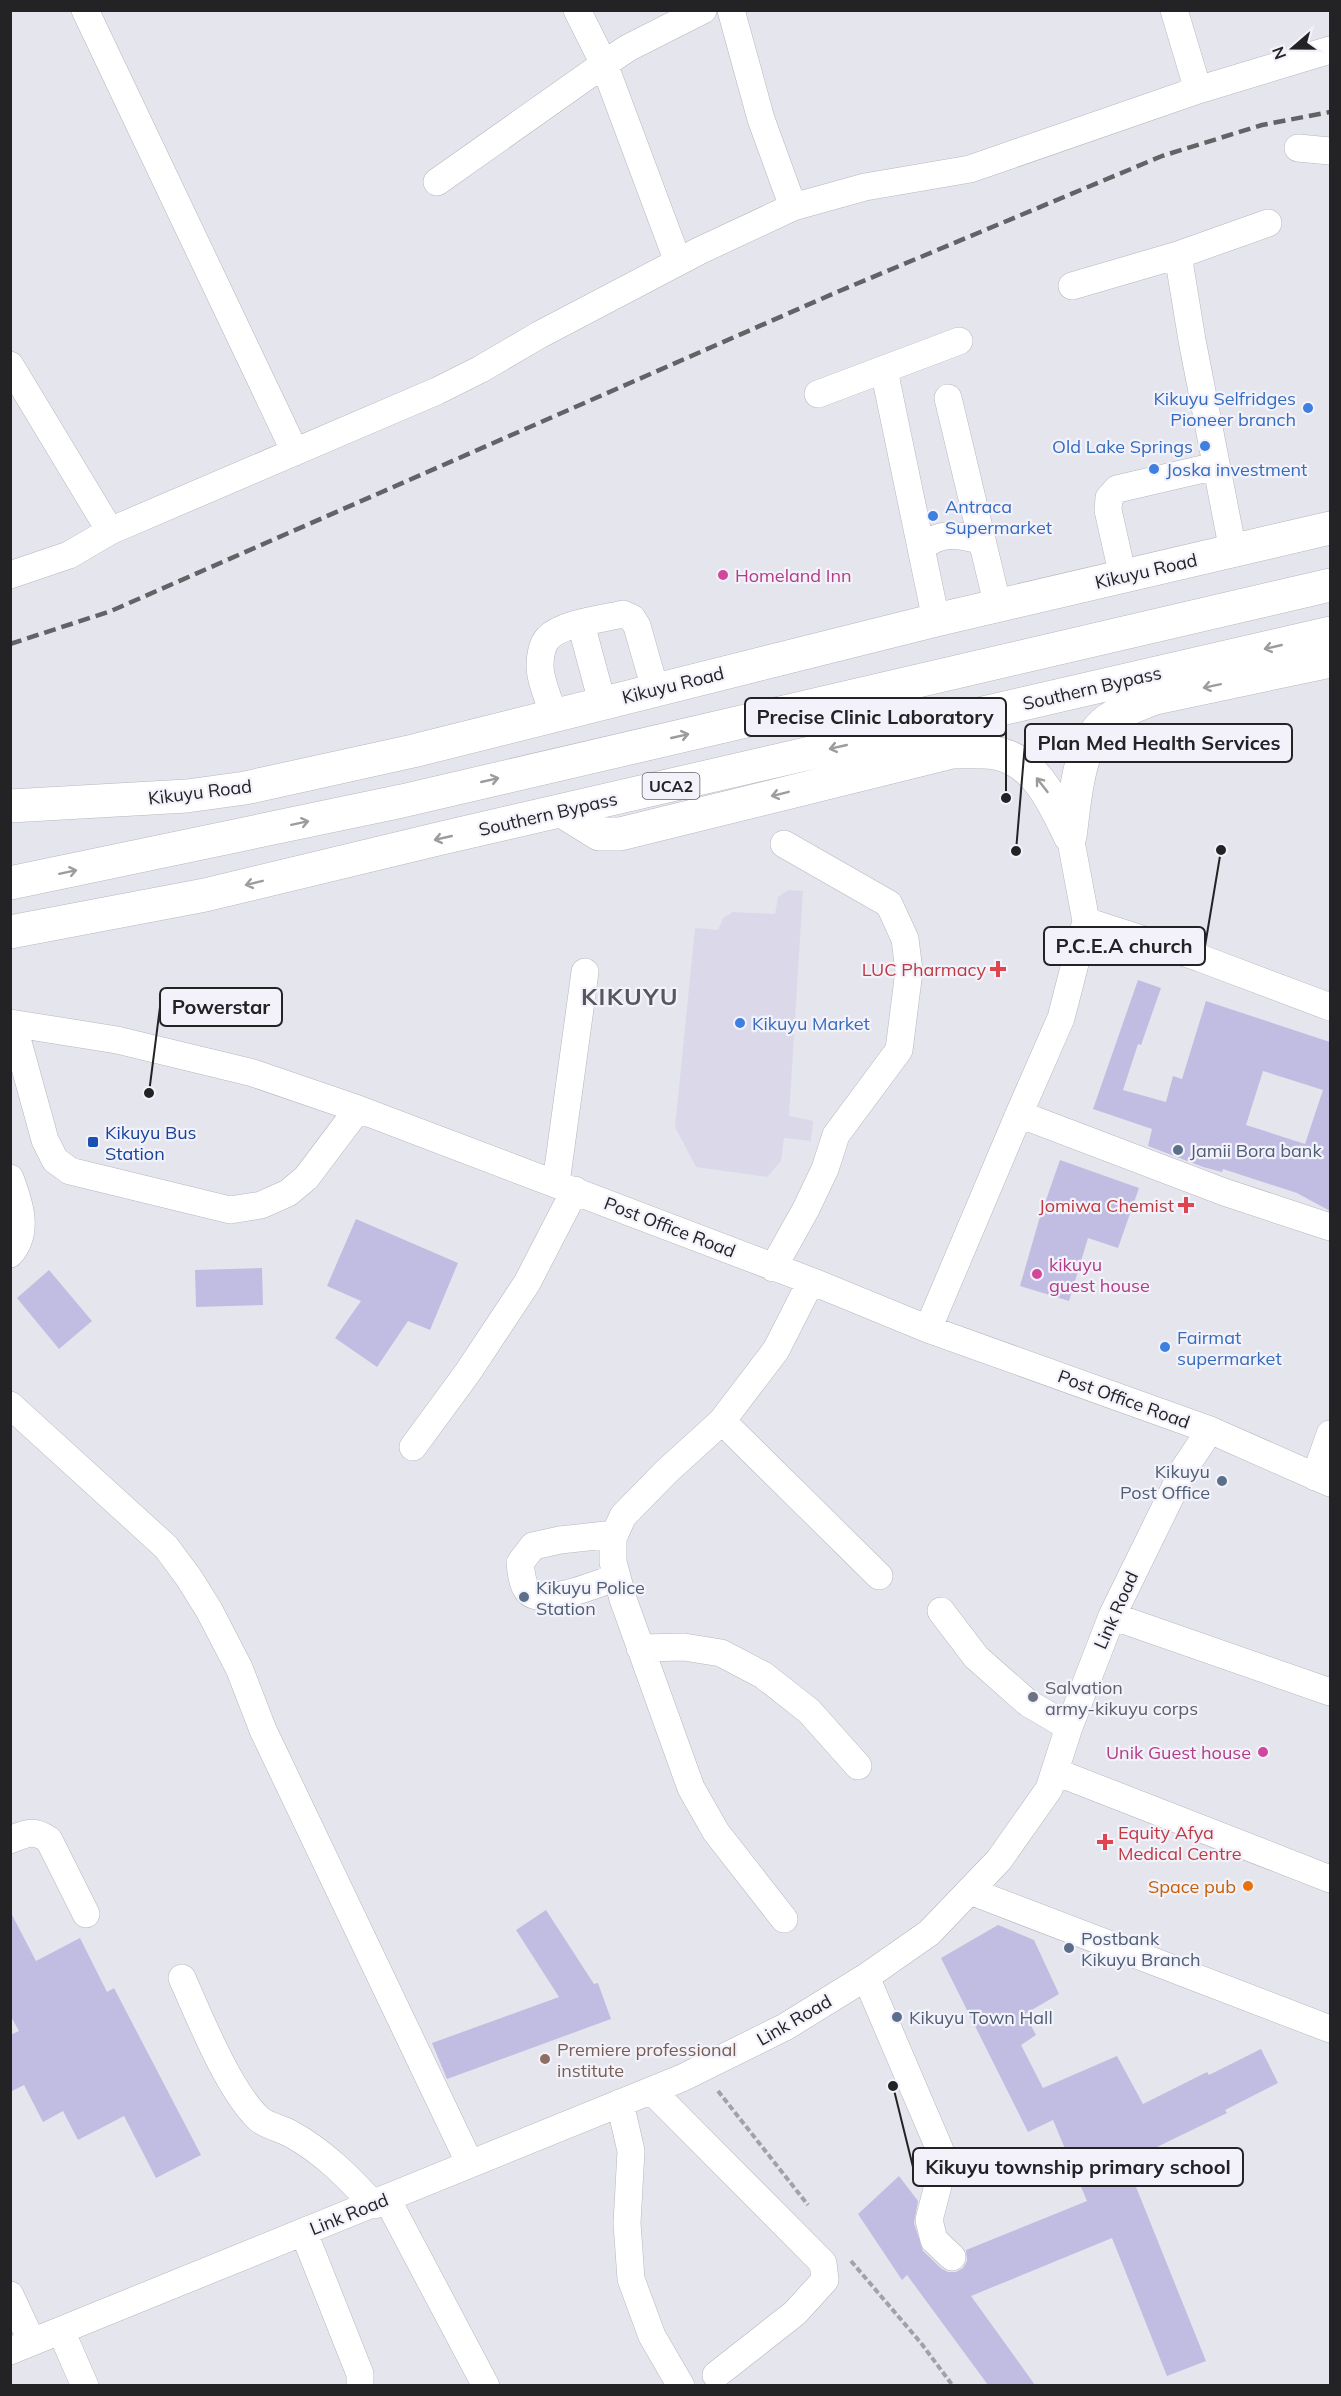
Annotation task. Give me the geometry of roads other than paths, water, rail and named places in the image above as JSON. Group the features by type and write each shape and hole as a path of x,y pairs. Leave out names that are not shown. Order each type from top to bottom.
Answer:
{"main road":[{"name":"Kikuyu Road","path":"10,806 187,796 245,788 413,751 936,620 1330,528"},
{"path":"10,883 402,801 1330,585"},
{"name":"Southern Bypass","path":"10,932 205,895 1330,633"},
{"path":"1070,836 1080,768 1089,744 1106,721 1132,706 1155,698 1330,661"},
{"path":"562,811 599,834 620,834 952,752 995,753 1013,758 1040,781 1070,836"}],"street":[{"path":"85,10 295,452"},
{"path":"577,10 604,64 678,262"},
{"path":"437,182 628,48 703,10"},
{"path":"732,10 761,119 793,207"},
{"path":"1174,10 1198,90"},
{"path":"10,575 69,555 110,531 481,369 539,335 678,262 793,207 865,187 970,169 1198,90 1330,50"},
{"path":"1298,148 1330,151"},
{"path":"1072,286 1178,255 1268,223"},
{"path":"1178,255 1233,550"},
{"path":"818,394 959,341"},
{"path":"10,365 110,531"},
{"path":"884,370 936,620"},
{"path":"948,398 998,607"},
{"path":"1123,577 1108,510 1109,498 1117,489 1216,466"},
{"path":"921,548 934,538 952,534 982,541"},
{"path":"554,715 540,666 543,647 547,639 561,629 623,614 632,618 637,626 655,689"},
{"path":"581,624 602,702"},
{"path":"928,1329 1061,1018 1086,921 1070,836"},
{"path":"773,1268 806,1209 825,1169 836,1136 899,1050 909,971 905,939 889,904 784,844"},
{"path":"1086,921 1200,957 1330,1007"},
{"path":"413,1447 468,1372 526,1283 566,1187 585,972"},
{"path":"12,1023 45,1140 55,1160 70,1171 230,1210 261,1205 288,1193 306,1178 358,1109"},
{"name":"Post Office Road","path":"12,1023 117,1040 242,1070 358,1109 811,1281 928,1329 1210,1430 1323,1480"},
{"path":"1019,1114 1224,1192 1330,1227"},
{"path":"10,1178 20,1204 21,1223 20,1237 10,1254"},
{"path":"784,1920 717,1832 691,1788 640,1648 613,1562 615,1534 623,1516 666,1472 722,1421 776,1350 811,1281"},
{"path":"10,1406 166,1547 209,1610 239,1668 262,1730 470,2164"},
{"path":"722,1421 879,1576"},
{"name":"Link Road","path":"21,2347 652,2091 785,2028 866,1977 929,1933 999,1860 1049,1789 1069,1727 1112,1616 1184,1469 1210,1430"},
{"path":"1323,1480 1330,1434"},
{"path":"615,1534 560,1540 533,1546 520,1563 527,1590 542,1599 617,1577"},
{"path":"941,1611 976,1657 1028,1703 1069,1727"},
{"path":"1112,1616 1330,1692"},
{"path":"640,1648 684,1647 721,1653 763,1675 809,1711 858,1766"},
{"path":"1056,1772 1330,1879"},
{"path":"10,1840 29,1832 39,1833 49,1840 86,1914"},
{"path":"970,1891 1330,2029"},
{"path":"866,1977 940,2150 942,2170 929,2220 934,2240 952,2257"},
{"path":"182,1978 207,2033 237,2090 259,2120 291,2134 334,2164 380,2202 486,2385"},
{"path":"652,2091 823,2263 825,2280 795,2313 716,2376"},
{"path":"620,2103 631,2151 627,2223 631,2279 652,2336 681,2385"},
{"path":"304,2233 361,2382"},
{"path":"10,2295 21,2347"},
{"path":"61,2331 85,2385"}],"railway":[{"path":"10,644 111,611 837,292 1162,156 1262,125 1330,112"}],"place":[{"name":"Kikuyu Selfridges Pioneer branch","path":"1308,408"},
{"name":"Old Lake Springs","path":"1205,446"},
{"name":"Joska investment","path":"1154,469"},
{"name":"Antraca Supermarket","path":"933,516"},
{"name":"Homeland Inn","path":"723,575"},
{"name":"Precise Clinic Laboratory","path":"1006,798"},
{"name":"P.C.E.A church","path":"1221,850"},
{"name":"Plan Med Health Services","path":"1016,851"},
{"name":"LUC Pharmacy","path":"998,969"},
{"name":"Kikuyu Market","path":"740,1023"},
{"name":"Powerstar","path":"149,1093"},
{"name":"Kikuyu Bus Station","path":"93,1142"},
{"name":"Jamii Bora bank","path":"1178,1150"},
{"name":"Jomiwa Chemist","path":"1186,1205"},
{"name":"kikuyu guest house","path":"1037,1274"},
{"name":"Fairmat supermarket","path":"1165,1347"},
{"name":"Kikuyu Post Office","path":"1222,1481"},
{"name":"Kikuyu Police Station","path":"524,1597"},
{"name":"Salvation army-kikuyu corps","path":"1033,1697"},
{"name":"Unik Guest house","path":"1263,1752"},
{"name":"Equity Afya Medical Centre","path":"1105,1842"},
{"name":"Space pub","path":"1248,1886"},
{"name":"Postbank Kikuyu Branch","path":"1069,1948"},
{"name":"Kikuyu Town Hall","path":"897,2017"},
{"name":"Premiere professional institute","path":"545,2059"},
{"name":"Kikuyu township primary school","path":"893,2086"}],"district":[{"name":"KIKUYU","path":"630,996"}]}
